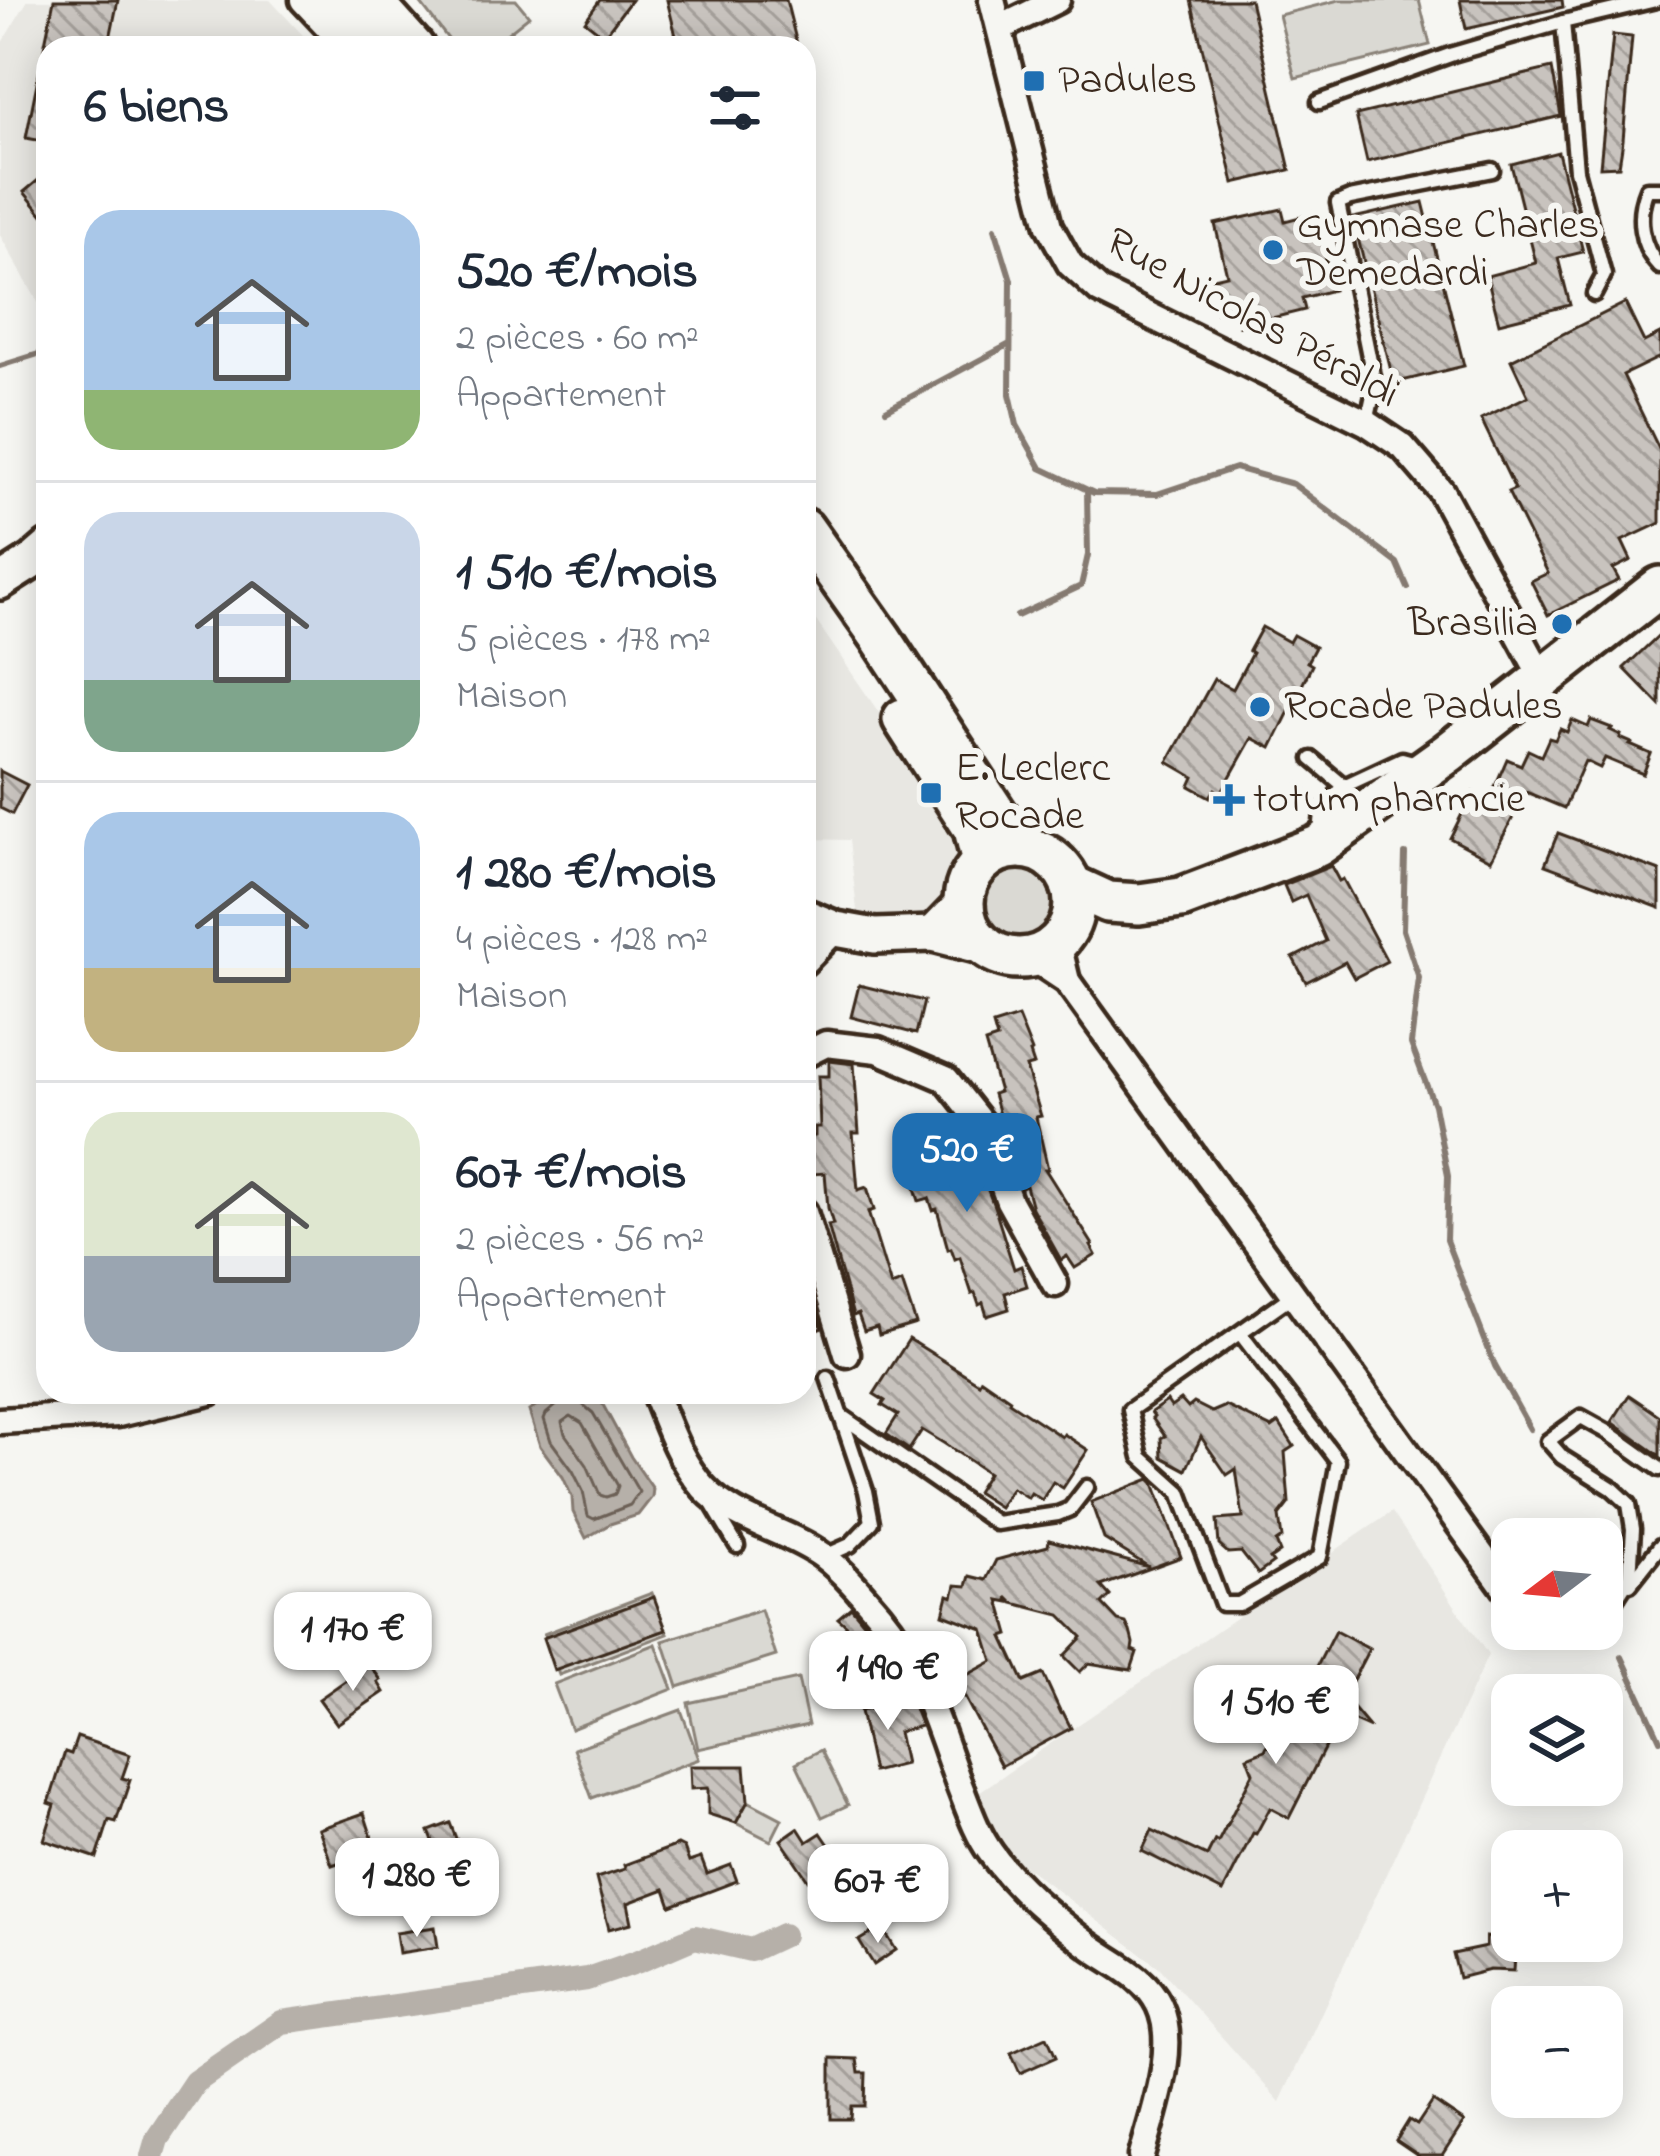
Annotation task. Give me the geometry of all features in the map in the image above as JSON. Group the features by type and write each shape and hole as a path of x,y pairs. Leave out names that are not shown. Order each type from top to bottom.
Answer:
{"main road":[{"path":"335,0 368,36"},
{"path":"371,0 403,36"},
{"path":"816,546 1024,848"},
{"path":"1068,931 1064,871 1053,859 1039,851 1009,848 972,873 964,902 973,934 999,955 1015,958 1138,904 1181,898 1318,846 1429,767 1660,586"},
{"path":"816,592 865,656 974,829 982,862"}],"street":[{"path":"303,0 337,36"},
{"name":"Rue Nicolas Péraldi","path":"992,0 1049,226 1070,264 1100,291 1367,423 1403,447 1441,491 1542,677"},
{"path":"1000,28 1057,0"},
{"path":"0,582 36,558"},
{"path":"933,934 964,902"},
{"path":"816,921 875,936 933,934 985,946"},
{"path":"816,950 836,929"},
{"path":"1068,931 1293,1295 1491,1567"},
{"path":"816,1048 826,1043 878,1050 946,1078 980,1122 1010,1202 1055,1284"},
{"path":"816,1252 847,1354"},
{"path":"0,1421 118,1414 160,1404"},
{"path":"659,1404 683,1462 706,1492 824,1556 881,1616 913,1664 971,1816 989,1850 1011,1879 1085,1943 1142,1982 1159,2004 1168,2032 1142,2156"}],"lane":[{"path":"1319,102 1453,54 1656,0"},
{"path":"1563,22 1576,170 1604,275 1594,294"},
{"path":"1367,423 1375,386 1338,203 1492,170"},
{"path":"1660,189 1647,189 1639,207 1647,254 1660,267"},
{"path":"1318,846 1322,812 1344,786 1402,759 1429,767"},
{"path":"1312,760 1344,786"},
{"path":"1240,1333 1338,1461 1320,1557 1239,1604 1222,1604 1180,1492 1141,1457 1130,1410 1293,1295"},
{"path":"824,1556 850,1546 872,1522 828,1378"},
{"path":"840,1414 995,1523 1058,1514 1070,1509 1087,1486"},
{"path":"1623,1587 1630,1577 1633,1529 1629,1504 1548,1441 1581,1418 1660,1469"},
{"path":"706,1492 737,1546"},
{"path":"1623,1592 1660,1546"}],"shaded area":[{"path":"28,0 270,0 304,36 36,36 36,299 0,235 0,46"},
{"path":"418,0 516,0 529,16 504,36 446,36"},
{"path":"1339,0 1419,0 1430,45 1295,78 1279,15"},
{"path":"816,621 957,827 966,855 954,893 912,924 858,919 849,840 816,839"},
{"path":"1019,863 1048,875 1060,904 1048,933 1019,945 990,933 978,904 990,875"},
{"path":"1392,1512 1488,1655 1280,2102 1159,1967 1003,1850 976,1794"},
{"path":"652,1593 668,1634 559,1675 544,1634"},
{"path":"761,1610 776,1656 678,1687 663,1641"},
{"path":"656,1644 673,1689 571,1729 554,1684"},
{"path":"798,1679 808,1725 698,1749 688,1703"},
{"path":"681,1710 699,1759 592,1798 574,1749"},
{"path":"821,1750 848,1805 822,1817 796,1763"},
{"path":"748,1801 782,1819 771,1841 736,1823"}],"water":[{"path":"540,1404 603,1404 653,1489 638,1515 586,1538 563,1477 540,1446 529,1411"}],"building":[{"path":"54,0 118,0 110,36 46,36"},
{"path":"600,0 631,0 604,36 585,21"},
{"path":"667,0 786,0 795,36 676,36"},
{"path":"1191,0 1250,0 1290,170 1234,183"},
{"path":"1460,0 1562,0 1563,7 1466,29"},
{"path":"1613,35 1632,37 1623,140 1619,166 1600,167"},
{"path":"1552,68 1561,116 1367,162 1356,115"},
{"path":"36,88 36,140 26,138"},
{"path":"1558,152 1583,252 1558,258 1570,305 1499,323 1487,276 1536,263 1511,164"},
{"path":"36,182 36,206 24,192"},
{"path":"1423,202 1464,366 1394,383 1353,218"},
{"name":"Gymnase Charles Demedardi","path":"1282,209 1285,221 1315,213 1333,290 1302,298 1305,310 1239,326 1235,309 1217,313 1210,279 1227,275 1215,224"},
{"path":"1625,303 1644,342 1660,334 1660,357 1623,375 1660,451 1660,523 1622,541 1631,560 1613,569 1619,580 1548,615 1531,581 1548,573 1508,492 1515,489 1481,419 1528,396 1511,360"},
{"name":"Rocade Padules","path":"1262,627 1289,642 1293,635 1315,647 1307,662 1312,665 1271,748 1252,738 1221,793 1215,789 1210,797 1190,786 1194,777 1168,762 1214,679 1233,689"},
{"path":"1660,634 1660,705 1624,668"},
{"path":"1572,720 1588,727 1591,720 1612,728 1630,745 1651,754 1643,774 1605,758 1600,768 1585,761 1564,808 1526,792 1491,860 1450,838 1473,792 1489,800 1507,759 1521,765 1528,750 1541,756 1549,738 1555,740 1560,729 1567,732"},
{"path":"0,771 27,785 12,814 0,808"},
{"path":"1558,833 1660,871 1660,908 1545,865"},
{"path":"1331,866 1339,881 1343,879 1387,961 1354,978 1345,962 1306,982 1293,958 1326,941 1306,895 1291,902 1284,885"},
{"path":"859,985 924,1001 916,1034 851,1017"},
{"path":"1018,1017 1032,1052 1034,1065 1026,1067 1041,1116 1036,1117 1045,1169 1096,1255 1075,1268 1067,1256 1061,1260 1032,1208 997,1119 993,1094 999,1092 985,1043 997,1039 993,1025"},
{"path":"829,1061 854,1064 858,1190 867,1187 874,1210 868,1212 891,1286 902,1282 916,1324 879,1335 877,1327 864,1331 858,1314 853,1316 828,1225 833,1224 825,1173 816,1174 818,1076 829,1076"},
{"path":"961,1124 1014,1269 1021,1266 1027,1286 1005,1293 1009,1309 987,1316 983,1303 979,1305 972,1294 960,1257 955,1259 948,1249 937,1209 933,1210 929,1198 919,1201 912,1178 922,1175 910,1141"},
{"path":"909,1339 979,1383 981,1379 1009,1402 1088,1450 1063,1488 1053,1482 1042,1500 1012,1488 999,1507 976,1492 988,1473 945,1444 922,1430 909,1450 886,1434 898,1415 874,1394"},
{"path":"1629,1395 1660,1416 1660,1456 1612,1422"},
{"path":"1181,1400 1188,1408 1194,1403 1212,1412 1226,1406 1272,1428 1279,1423 1294,1446 1285,1452 1289,1503 1279,1516 1282,1538 1276,1542 1280,1552 1258,1574 1241,1552 1228,1553 1219,1545 1217,1520 1243,1518 1236,1469 1227,1475 1201,1437 1186,1470 1162,1457 1161,1438 1165,1436 1151,1412 1167,1401 1171,1407"},
{"path":"1150,1479 1181,1557 1101,1586 1110,1596 1102,1604 1130,1631 1132,1650 1137,1652 1131,1670 1089,1663 1080,1672 1064,1656 1082,1637 1060,1615 1013,1603 1007,1597 1009,1602 999,1600 1009,1635 1003,1637 1024,1682 1043,1674 1071,1728 1001,1766 956,1681 993,1661 983,1629 943,1614 948,1595 953,1597 956,1585 967,1586 970,1576 986,1580 996,1560 1048,1546 1049,1540 1149,1567 1104,1539 1091,1502"},
{"path":"654,1597 666,1630 554,1670 543,1638"},
{"path":"851,1607 881,1643 898,1674 857,1697 850,1665 860,1656 847,1642 841,1631 847,1626 838,1618"},
{"path":"1335,1631 1369,1649 1344,1697 1370,1728 1341,1715 1289,1818 1270,1808 1223,1892 1142,1851 1152,1830 1207,1856 1253,1773 1247,1757 1271,1747"},
{"path":"369,1664 384,1692 337,1724 319,1699"},
{"path":"910,1699 921,1726 898,1732 905,1764 873,1772 860,1711"},
{"path":"77,1737 130,1755 122,1778 130,1780 116,1822 109,1820 97,1858 44,1840 55,1805 49,1803 65,1752 71,1754"},
{"path":"690,1766 745,1766 748,1801 736,1823 708,1814 708,1788 691,1789"},
{"path":"364,1813 376,1850 332,1865 319,1829"},
{"path":"450,1823 457,1841 436,1849 429,1831"},
{"path":"798,1828 807,1842 821,1833 834,1852 824,1859 828,1866 808,1880 781,1840"},
{"path":"678,1845 689,1862 701,1858 707,1874 731,1865 737,1881 671,1906 665,1889 628,1903 632,1923 609,1929 596,1878"},
{"path":"435,1927 438,1947 399,1953 396,1933"},
{"path":"882,1927 896,1950 874,1965 859,1941"},
{"path":"1486,1937 1491,1938 1491,1962 1515,1962 1514,1971 1490,1970 1459,1978 1453,1954 1486,1947"},
{"path":"1047,2037 1056,2057 1020,2073 1011,2053"},
{"path":"831,2058 857,2059 859,2073 866,2073 865,2106 852,2106 851,2119 831,2119"},
{"path":"1433,2101 1464,2122 1442,2156 1418,2156 1396,2141 1409,2120 1417,2125"}],"waterway":[{"path":"995,228 1011,280 1010,394 1017,425 1041,468 1094,493 1157,494 1235,468 1293,484 1397,563 1408,588"},
{"path":"886,410 1010,344"},
{"path":"0,366 36,355"},
{"path":"1017,616 1081,586 1088,555 1087,490"},
{"path":"1405,854 1403,930 1419,978 1411,1044 1434,1105 1448,1176 1446,1240 1495,1366 1530,1429"},
{"path":"1622,1657 1660,1740"},
{"path":"152,2156 157,2139 195,2082 282,2022 587,1979 695,1937 751,1950 783,1935"}],"place":[{"name":"Padules","path":"1034,81"},
{"name":"Gymnase Charles Demedardi","path":"1273,250"},
{"name":"Brasilia","path":"1562,624"},
{"name":"Rocade Padules","path":"1260,707"},
{"name":"E. Leclerc Rocade","path":"931,793"},
{"name":"totum pharmcie","path":"1229,800"}]}
